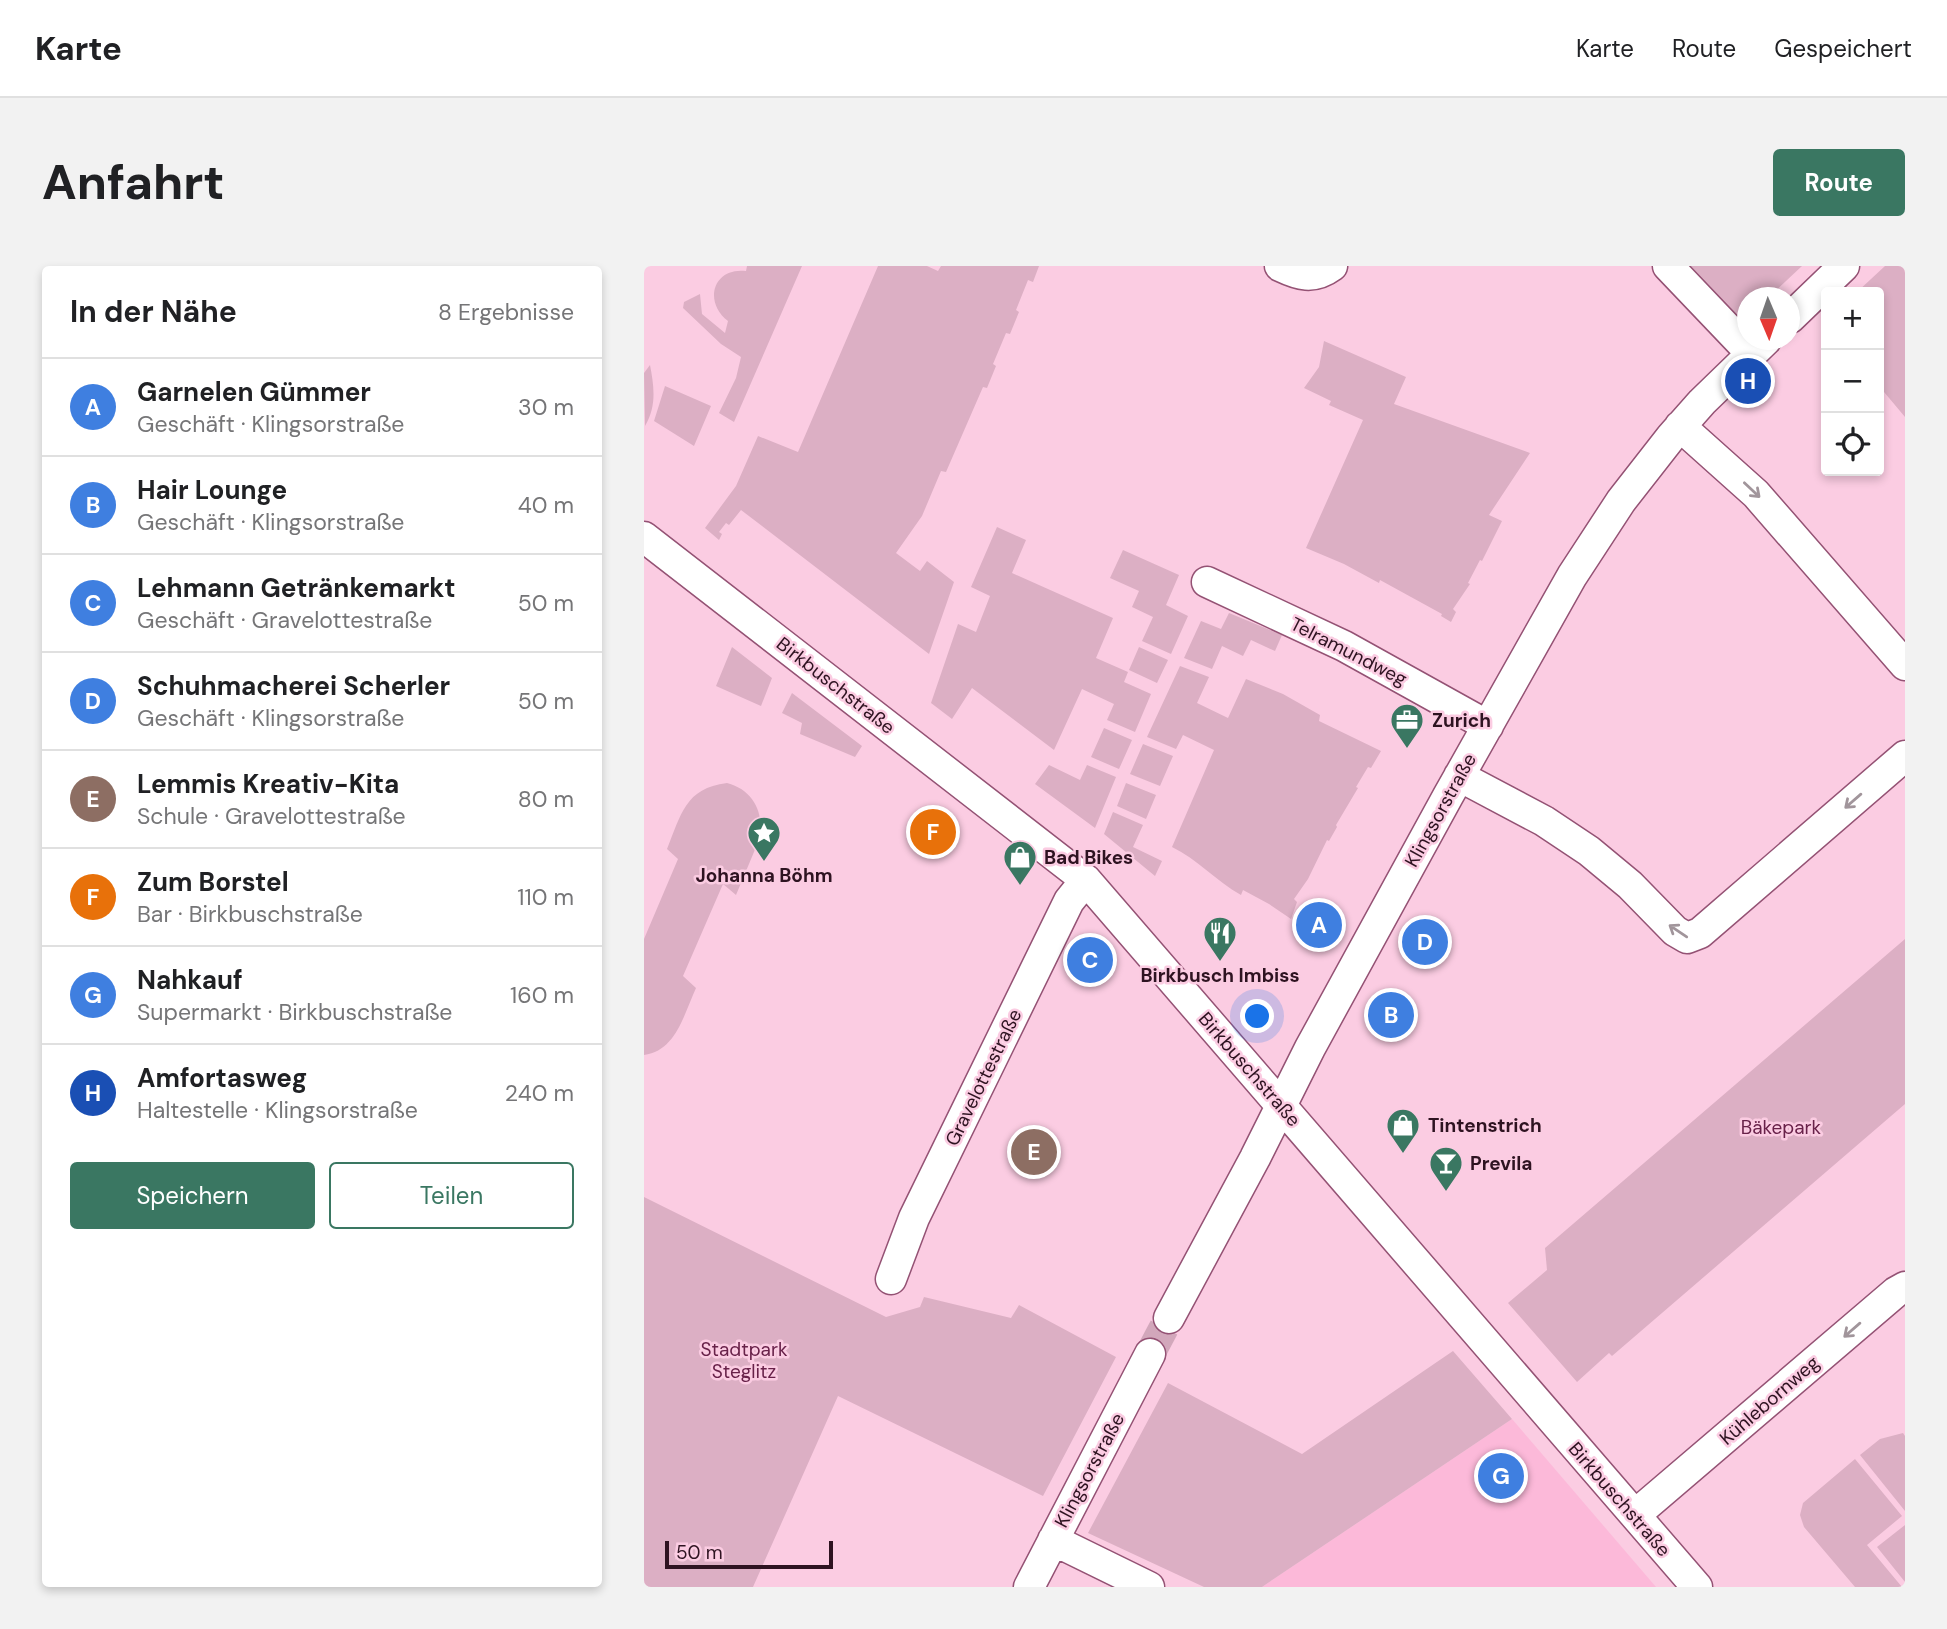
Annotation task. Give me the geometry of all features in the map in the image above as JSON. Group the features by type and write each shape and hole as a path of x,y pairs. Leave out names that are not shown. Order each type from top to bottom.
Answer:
{"street":[{"path":"1280,266 1306,276 1319,275 1332,266"},
{"path":"1668,266 1737,327"},
{"path":"1800,308 1844,266"},
{"name":"Klingsorstraße","path":"1169,1318 1310,1048 1459,776 1588,550 1621,501 1680,426 1755,350"},
{"path":"1680,426 1756,494 1905,665"},
{"name":"Birkbuschstraße","path":"644,537 1086,880 1697,1587"},
{"name":"Telramundweg","path":"1207,582 1344,646 1488,726"},
{"path":"1459,776 1544,821 1589,851 1630,885 1675,931 1687,938 1700,933 1905,756"},
{"name":"Gravelottestraße","path":"891,1279 914,1218 1069,901 1086,880"},
{"name":"Kühlebornweg","path":"1635,1515 1905,1287"},
{"name":"Klingsorstraße","path":"1029,1587 1150,1354"},
{"path":"1053,1540 1149,1587"}],"shaded area":[{"path":"1512,1419 1656,1587 1262,1587"}],"green space":[{"path":"747,266 802,266 734,422 719,413 736,378 741,357 721,344 683,308 684,302 700,294 702,314 725,333 728,321 716,305 715,287 726,274 746,271"},
{"path":"878,266 927,266 938,271 941,266 1039,266 1033,282 1028,280 1016,310 1019,312 1010,334 1006,333 993,364 996,366 987,388 983,387 946,472 941,471 922,516 896,553 920,571 927,561 954,582 929,654 741,510 729,525 726,523 719,532 722,534 719,540 705,528 736,486 758,436 798,452"},
{"path":"1679,266 1802,266 1780,287 1737,287 1737,325"},
{"path":"1885,266 1905,266 1905,417 1884,392 1884,287 1862,287"},
{"path":"1324,341 1406,377 1394,404 1530,453 1489,515 1502,521 1468,583 1470,584 1453,609 1456,612 1451,622 1441,616 1442,614 1380,580 1379,583 1306,548 1363,420 1329,405 1331,401 1304,388 1319,367"},
{"path":"650,365 653,403 645,426 644,373"},
{"path":"665,386 711,406 694,446 654,421"},
{"path":"997,527 1026,540 1012,573 1113,618 1096,658 1128,672 1124,682 1151,694 1135,732 1107,720 1114,704 1082,689 1054,750 972,688 952,719 931,703 958,624 976,632 990,596 971,587"},
{"path":"1123,550 1179,575 1166,605 1188,616 1171,654 1142,641 1153,617 1132,607 1139,591 1110,578"},
{"path":"1229,613 1282,635 1275,651 1251,640 1243,656 1222,646 1212,669 1184,658 1201,621 1221,629"},
{"path":"732,647 772,678 761,706 716,686"},
{"path":"1139,647 1168,660 1157,683 1129,670"},
{"path":"1180,666 1209,677 1197,703 1228,718 1246,679 1283,694 1320,715 1319,721 1381,751 1356,787 1358,788 1337,827 1294,899 1297,902 1291,919 1243,890 1241,895 1172,847 1214,750 1183,735 1176,749 1147,737"},
{"path":"792,693 862,746 855,757 800,734 802,723 782,713"},
{"path":"1104,728 1132,740 1119,769 1091,757"},
{"path":"1143,744 1173,756 1160,786 1130,774"},
{"path":"1049,765 1080,780 1087,765 1116,777 1095,828 1035,784"},
{"path":"727,783 744,791 755,804 760,821 759,840 736,895 723,884 683,976 696,988 678,1030 664,1046 644,1055 644,939 678,859 667,849 681,814 693,797 713,786"},
{"path":"1126,783 1156,795 1146,819 1117,806"},
{"path":"1113,812 1143,825 1133,847 1162,861 1155,876 1104,834"},
{"name":"Bäkepark","path":"1905,939 1905,1104 1612,1356 1609,1353 1577,1382 1508,1303 1547,1270 1545,1248"},
{"name":"Stadtpark Steglitz","path":"644,1197 886,1317 920,1307 924,1297 1011,1318 1019,1305 1116,1357 1043,1496 838,1396 753,1587 644,1587"},
{"path":"1453,1351 1512,1419 1262,1587 1204,1587 1088,1533 1168,1383 1302,1454"},
{"path":"1903,1433 1905,1511 1860,1455 1880,1439"},
{"path":"1855,1459 1902,1516 1867,1545 1902,1587 1855,1587 1804,1527 1800,1515 1803,1503"},
{"path":"1905,1525 1905,1582 1877,1547"}],"tunnel":[{"path":"1150,1354 1169,1318"}],"place":[{"name":"Amfortasweg","path":"1748,381"},
{"name":"Zurich","path":"1407,750"},
{"name":"Zum Borstel","path":"933,832"},
{"name":"Johanna Böhm","path":"764,863"},
{"name":"Bad Bikes","path":"1020,887"},
{"name":"Garnelen Gümmer","path":"1319,925"},
{"name":"Schuhmacherei Scherler","path":"1425,942"},
{"name":"Lehmann Getränkemarkt","path":"1090,960"},
{"name":"Birkbusch Imbiss","path":"1220,963"},
{"name":"Hair Lounge","path":"1391,1015"},
{"name":"Lemmis Kreativ-Kita","path":"1034,1152"},
{"name":"Tintenstrich","path":"1403,1155"},
{"name":"Previla","path":"1446,1193"},
{"name":"Nahkauf","path":"1501,1476"}]}
